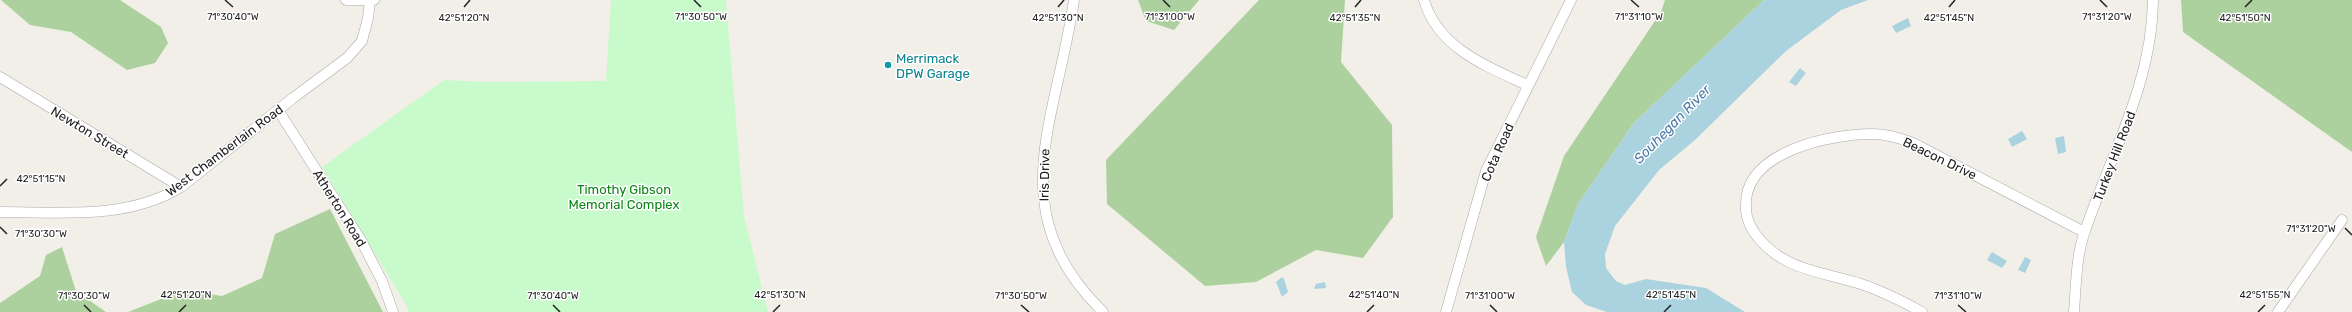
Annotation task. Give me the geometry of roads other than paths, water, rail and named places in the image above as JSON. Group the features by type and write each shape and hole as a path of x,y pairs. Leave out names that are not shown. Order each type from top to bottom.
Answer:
{"street":[{"path":"346,0 374,0"},
{"name":"West Chamberlain Road","path":"0,212 118,210 164,197 181,187 278,110 329,72 355,50 362,41 366,29 370,0"},
{"name":"Iris Drive","path":"1074,0 1068,41 1043,150 1044,205 1048,226 1066,266 1078,286 1103,312"},
{"path":"1424,0 1432,21 1445,38 1483,64 1527,85"},
{"name":"Cota Road","path":"1446,312 1486,171 1527,85 1571,0"},
{"name":"Turkey Hill Road","path":"2074,312 2078,267 2084,232 2136,101 2150,36 2153,0"},
{"name":"Newton Street","path":"0,77 181,187"},
{"name":"Atherton Road","path":"278,110 362,242 382,281 393,312"},
{"name":"Beacon Drive","path":"1922,312 1881,291 1795,266 1768,248 1753,231 1746,209 1749,187 1761,170 1786,152 1817,142 1860,134 1893,136 1914,143 2084,232"},
{"path":"2278,312 2342,220"}],"water":[{"name":"Souhegan River","path":"1764,0 1868,0 1841,10 1786,51 1695,140 1659,170 1615,226 1605,254 1606,268 1616,281 1625,285 1646,279 1706,288 1745,312 1607,312 1586,305 1572,292 1566,267 1564,242 1578,204 1634,123"},
{"path":"1908,18 1911,26 1896,33 1892,26"},
{"path":"1800,68 1806,73 1796,86 1789,82"},
{"path":"2022,131 2027,139 2012,147 2008,139"},
{"path":"2064,136 2066,152 2058,154 2055,138"},
{"path":"1992,252 2007,261 2002,268 1987,260"},
{"path":"2025,257 2031,260 2025,273 2018,270"},
{"path":"1282,277 1288,292 1282,297 1276,282"},
{"path":"1325,282 1326,288 1314,289 1316,284"}],"place":[{"name":"Merrimack DPW Garage","path":"888,65"}],"park label":[{"name":"Timothy Gibson Memorial Complex","path":"624,196"}]}
